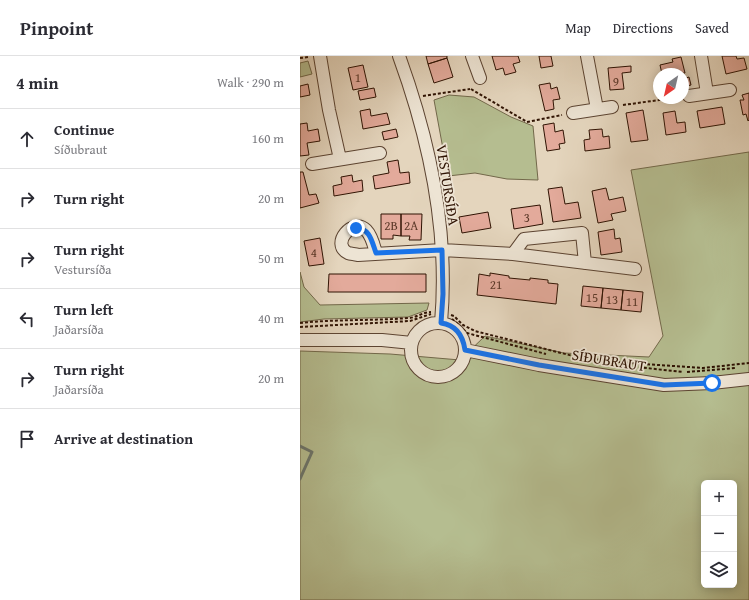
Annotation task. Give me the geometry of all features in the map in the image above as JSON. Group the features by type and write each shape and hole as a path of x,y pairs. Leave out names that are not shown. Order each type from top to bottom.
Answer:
{"street":[{"name":"VESTURSÍÐA","path":"399,56 421,122 427,149 442,250 442,317"},
{"path":"472,56 480,78"},
{"path":"587,56 596,109"},
{"path":"701,56 708,93"},
{"path":"316,58 340,159"},
{"path":"689,96 730,90"},
{"path":"573,113 612,107"},
{"path":"312,164 380,152"},
{"path":"513,254 524,239 582,233 584,263"},
{"path":"376,253 442,250 513,254 635,269"},
{"path":"442,317 462,336 465,350 461,365 448,375 439,377 431,376 417,367 413,360 412,343 419,331 442,317"},
{"path":"300,340 382,340 412,343"},
{"name":"SÍÐUBRAUT","path":"465,350 539,365 664,385 712,383 749,379"}],"path":[{"path":"300,58 316,58"},
{"path":"471,89 480,78"},
{"path":"422,96 471,89 527,122 573,113"},
{"path":"612,107 653,101"},
{"path":"300,323 410,318 426,312 442,317 454,316 463,325 475,331 577,357 629,364 703,368 749,363"},
{"path":"300,327 410,321 417,320 427,315 450,317 467,333 552,355"},
{"path":"575,360 682,372 742,368"}],"green space":[{"path":"308,61 312,74 300,77 300,63"},
{"path":"449,95 474,97 511,117 533,126 538,180 507,179 475,173 448,176 434,100"},
{"path":"749,152 749,600 300,600 300,351 390,354 460,360 485,336 564,353 649,357 663,336 631,170"},
{"path":"300,272 304,287 320,305 429,303 427,310 408,317 324,319 300,322"}],"building":[{"path":"426,56 447,56 447,58 428,64"},
{"path":"492,56 518,56 520,62 513,64 516,72 505,75 503,68 496,70"},
{"path":"539,56 551,56 553,66 541,68"},
{"path":"722,56 736,56 737,59 744,58 747,69 726,74"},
{"path":"681,57 684,68 661,68 660,65 673,62 672,59"},
{"path":"447,58 453,77 434,83 428,64"},
{"path":"363,65 368,87 353,90 348,68"},
{"path":"631,66 631,72 622,73 624,89 610,90 608,68"},
{"path":"550,83 551,89 557,87 560,99 553,100 554,109 545,111 539,85"},
{"path":"308,84 310,95 300,97 300,86"},
{"path":"374,88 376,97 360,100 358,91"},
{"path":"749,93 748,121 746,114 743,115 740,100 744,100 742,95"},
{"path":"722,107 725,124 700,128 697,111"},
{"path":"370,109 371,116 387,113 390,124 363,129 360,111"},
{"path":"643,110 648,140 631,142 626,113"},
{"path":"675,111 677,123 685,122 686,132 666,135 663,113"},
{"path":"307,123 308,131 318,129 320,141 307,143 309,155 300,156 300,124"},
{"path":"554,123 555,132 563,130 565,143 559,144 560,149 547,151 543,125"},
{"path":"396,129 398,137 384,140 382,132"},
{"path":"602,129 603,137 609,136 610,148 585,151 584,140 590,139 589,130"},
{"path":"398,160 400,173 409,172 410,183 375,189 373,176 389,173 387,162"},
{"path":"300,172 303,172 309,195 316,194 319,203 300,208"},
{"path":"352,175 353,182 362,180 363,191 334,196 333,186 342,184 341,177"},
{"path":"562,187 565,204 578,202 581,218 553,222 548,189"},
{"path":"606,188 609,200 623,197 626,211 611,214 613,220 598,223 592,191"},
{"path":"540,205 543,224 514,229 511,209"},
{"path":"488,212 491,228 462,233 459,217"},
{"path":"381,214 401,214 401,236 393,235 393,239 381,239"},
{"path":"401,214 422,214 421,240 409,240 410,236 401,236"},
{"path":"614,229 615,239 620,238 622,252 601,255 598,232"},
{"path":"320,238 324,264 309,266 304,241"},
{"path":"490,273 509,276 509,278 548,280 548,283 558,284 556,304 477,295 479,274 490,276"},
{"path":"329,274 426,274 426,292 328,292"},
{"path":"583,286 603,288 601,308 581,306"},
{"path":"603,288 623,290 621,310 601,308"},
{"path":"623,290 643,292 641,312 621,310"}],"waterway":[{"path":"300,446 312,452 300,479"}],"route":[{"path":"356,228 366,230 372,240 376,253 442,250 443,294 441,323 452,326 462,336 465,350 539,365 664,385 712,383"}]}
